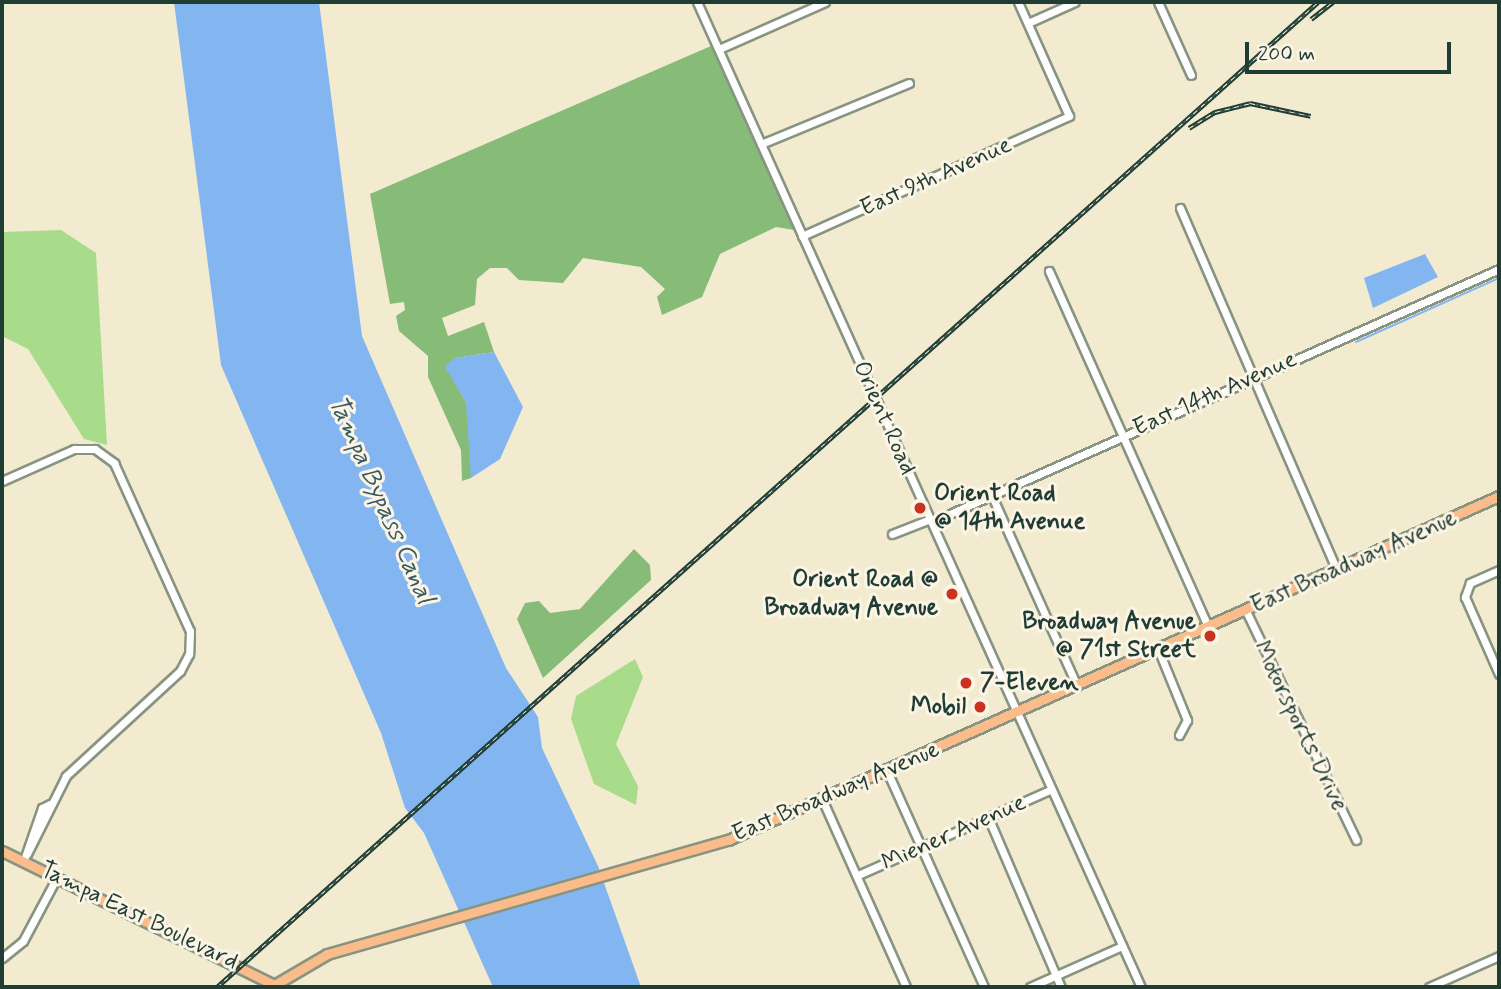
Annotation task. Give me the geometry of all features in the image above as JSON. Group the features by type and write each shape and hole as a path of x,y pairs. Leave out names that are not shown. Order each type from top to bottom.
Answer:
{"main road":[{"name":"East Broadway Avenue","path":"272,986 327,954 727,840 1016,714 1499,497"},
{"name":"Tampa East Boulevard","path":"2,851 25,858 57,877 272,986"}],"street":[{"name":"Orient Road","path":"697,2 1141,987"},
{"path":"719,49 825,2"},
{"path":"1018,2 1028,23 1075,2"},
{"path":"1157,2 1191,75"},
{"name":"East 9th Avenue","path":"802,236 1069,116 1028,23"},
{"path":"761,144 909,83"},
{"path":"1180,208 1337,570"},
{"name":"East 14th Avenue","path":"892,534 992,496 1253,376 1499,269"},
{"path":"1049,271 1208,627"},
{"path":"2,481 74,449 95,449 114,463 190,631 189,654 180,671 66,776 50,804 42,807 25,858"},
{"path":"992,496 1077,686"},
{"path":"1499,570 1466,587 1465,597 1499,674"},
{"name":"Motorsports Drive","path":"1246,611 1356,840"},
{"path":"1158,649 1186,720 1178,735"},
{"path":"887,771 923,846 984,987"},
{"name":"Miener Avenue","path":"858,875 1050,790"},
{"path":"822,799 906,987"},
{"path":"988,817 1060,987"},
{"path":"2,958 23,942 57,877"},
{"path":"1030,987 1122,946"},
{"path":"1429,987 1499,956"}],"green space":[{"path":"711,46 794,230 776,227 720,254 702,297 662,315 657,297 665,289 641,267 583,258 563,283 519,280 507,268 490,268 477,279 475,305 442,318 448,336 484,322 494,352 456,358 446,367 466,402 472,431 471,478 462,481 461,450 428,377 428,356 399,331 396,316 405,310 404,302 390,304 370,194"},
{"path":"61,230 96,253 107,445 84,439 28,349 2,336 2,232"},
{"path":"634,549 650,565 651,580 543,678 517,619 525,603 539,601 550,613 580,609"},
{"path":"635,659 643,677 616,744 638,786 636,805 594,784 571,719 576,696"}],"water":[{"name":"Tampa Bypass Canal","path":"174,2 319,2 362,336 506,668 538,717 542,748 598,866 641,987 493,987 424,833 405,808 381,733 221,365"},
{"path":"1425,254 1438,277 1373,308 1364,278"},
{"path":"494,352 523,407 500,459 471,478 466,402 445,367 455,358"}],"waterway":[{"path":"1487,270 1499,265"},
{"path":"1356,342 1499,278"},
{"path":"1379,318 1434,294"}],"railway":[{"path":"217,987 1318,2"},
{"path":"1311,19 1333,2"},
{"path":"1189,128 1215,112 1250,103 1311,116"}],"place":[{"name":"Orient Road @ 14th Avenue","path":"920,508"},
{"name":"Orient Road @ Broadway Avenue","path":"952,594"},
{"name":"Broadway Avenue @ 71st Street","path":"1210,636"},
{"name":"7-Eleven","path":"966,683"},
{"name":"Mobil","path":"980,707"}]}
